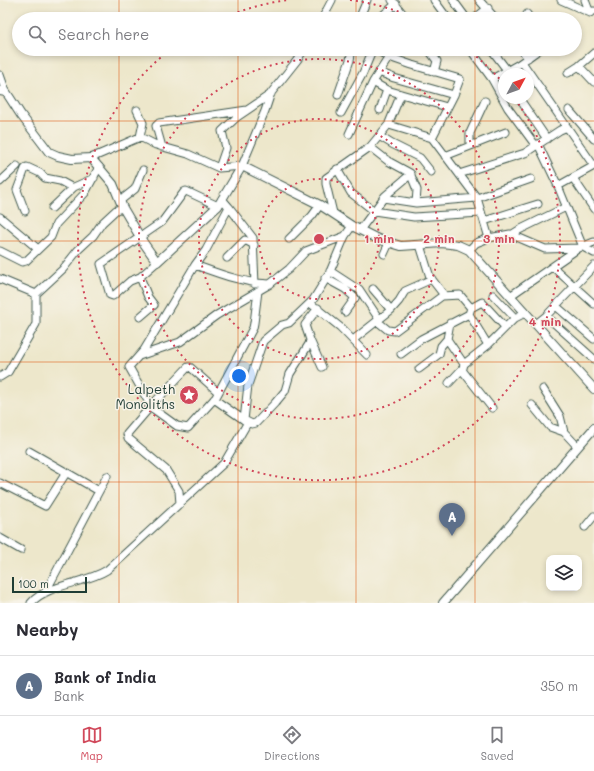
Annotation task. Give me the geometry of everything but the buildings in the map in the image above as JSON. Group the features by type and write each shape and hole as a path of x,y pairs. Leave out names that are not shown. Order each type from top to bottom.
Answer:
{"main road":[{"path":"3,91 50,152 58,156 72,159 91,158 100,167 113,184 122,204 141,238 157,262 220,203 242,166 320,205 352,226 389,243 401,246 442,243 458,245 469,250 594,389"},
{"path":"443,603 594,428"}],"street":[{"path":"326,12 332,0"},
{"path":"362,12 366,0"},
{"path":"434,0 443,12"},
{"path":"479,0 491,12"},
{"path":"561,0 592,12"},
{"path":"585,0 592,12"},
{"path":"455,1 462,12"},
{"path":"386,12 394,2 402,12"},
{"path":"483,12 488,8"},
{"path":"568,73 580,66 594,53"},
{"path":"219,168 226,148 222,131 247,110 271,93 300,56"},
{"path":"338,95 351,56"},
{"path":"342,113 371,56"},
{"path":"433,56 437,61 434,72"},
{"path":"475,56 492,80 508,108 537,145 558,186 581,248"},
{"path":"495,56 502,68"},
{"path":"524,56 567,127 594,166 558,186"},
{"path":"512,68 530,56"},
{"path":"348,134 373,82 389,57 460,79 454,95 432,138"},
{"path":"580,66 594,82"},
{"path":"379,72 394,78 454,95"},
{"path":"0,75 3,91"},
{"path":"492,80 498,76"},
{"path":"373,82 387,90 447,107"},
{"path":"380,110 387,90"},
{"path":"91,158 140,137 162,147 188,154 219,168 242,166 271,93"},
{"path":"333,213 326,180 328,176 370,147 389,124 401,94"},
{"path":"470,146 470,133 486,101"},
{"path":"523,104 547,139"},
{"path":"137,110 143,123 140,137"},
{"path":"162,147 156,126 159,123 247,110"},
{"path":"569,110 594,139"},
{"path":"389,124 432,138 477,198 489,238"},
{"path":"459,174 525,153 567,127"},
{"path":"445,156 506,132"},
{"path":"379,136 420,158 431,172"},
{"path":"370,147 385,159 411,174 417,190 416,203"},
{"path":"0,182 17,166"},
{"path":"25,211 16,190 25,169 28,167 40,173 45,178 60,181 73,188"},
{"path":"0,251 23,262 52,235 57,223 85,193 100,167"},
{"path":"337,169 351,193 374,211 414,217 481,213"},
{"path":"0,377 8,372 36,324 36,294 63,269 78,250 93,236 102,223 122,204 135,189 144,170"},
{"path":"360,230 383,198 411,174"},
{"path":"52,208 73,188 94,178"},
{"path":"573,178 594,209"},
{"path":"383,198 416,203 477,198 531,179"},
{"path":"157,262 140,277 130,281 111,296 101,264 141,238 164,220 185,191 229,207 253,238 255,284"},
{"path":"484,221 538,204"},
{"path":"289,239 312,216 320,205"},
{"path":"229,207 206,250 195,265 144,350 129,367 151,406 177,426 188,428 214,399 254,326 258,291"},
{"path":"511,235 566,207"},
{"path":"0,217 38,249"},
{"path":"31,603 45,592 102,574 227,460 246,421 248,385 263,341 282,325 289,322 312,301 330,271 345,236 352,226"},
{"path":"469,250 476,243 489,238 510,234 545,249 581,248 594,253"},
{"path":"138,356 180,342 217,315 270,284 306,251 345,236"},
{"path":"227,258 245,240 254,245"},
{"path":"510,296 581,248 594,242"},
{"path":"384,254 389,243"},
{"path":"420,245 432,279 444,295"},
{"path":"195,265 231,278 255,284 270,284"},
{"path":"536,324 556,306 594,266"},
{"path":"553,267 574,287 592,299"},
{"path":"330,271 359,289 375,322 388,330 394,331 444,295 460,295 488,345"},
{"path":"140,277 148,297 154,305 140,317"},
{"path":"325,278 345,289 355,298 346,312"},
{"path":"0,279 36,294"},
{"path":"353,340 391,310 405,291 432,279"},
{"path":"372,289 391,310"},
{"path":"493,295 514,318"},
{"path":"312,301 367,355"},
{"path":"401,354 421,339 470,311 482,302 505,327"},
{"path":"556,306 594,339"},
{"path":"318,308 305,324 310,340 322,367"},
{"path":"449,383 463,367 488,345 514,318 525,313"},
{"path":"546,316 594,359"},
{"path":"419,369 439,354 441,347 447,339 450,323"},
{"path":"447,339 463,367 492,408"},
{"path":"214,399 246,421 252,424 256,422 285,391 290,374 310,340"},
{"path":"180,504 179,491 166,470 128,438 128,432 189,367 218,392"},
{"path":"543,389 560,416 564,432"},
{"path":"532,405 550,427 564,432 577,446"},
{"path":"29,451 99,491"},
{"path":"0,483 45,506 66,472"},
{"path":"45,592 107,476"},
{"path":"585,527 594,516"},
{"path":"0,538 21,550"}],"place":[{"name":"Lalpeth Monoliths","path":"189,395"},
{"name":"Bank of India","path":"452,536"}]}
